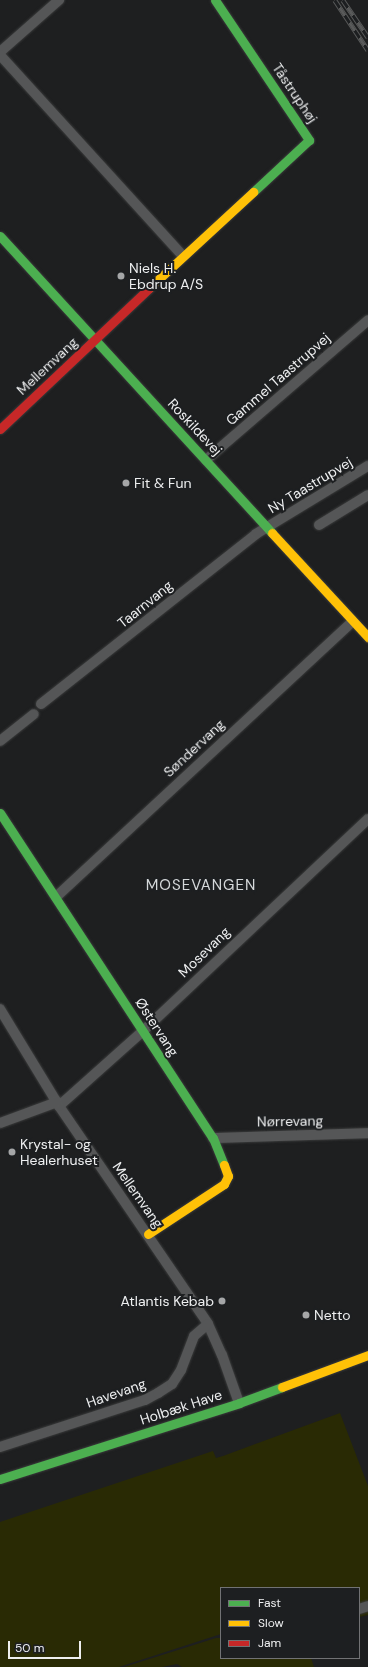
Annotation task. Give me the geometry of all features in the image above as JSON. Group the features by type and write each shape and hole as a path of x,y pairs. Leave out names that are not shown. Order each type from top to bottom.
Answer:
{"street":[{"path":"59,0 0,54 183,256"},
{"name":"Tåstruphøj","path":"94,339 309,140 215,0"},
{"name":"Roskildevej","path":"0,236 368,637"},
{"name":"Gammel Taastrupvej","path":"206,460 368,320"},
{"name":"Mellemvang","path":"0,429 94,339"},
{"name":"Ny Taastrupvej","path":"267,528 368,466"},
{"path":"319,525 368,495"},
{"name":"Taarnvang","path":"41,704 256,534 267,528"},
{"name":"Søndervang","path":"56,896 353,621"},
{"path":"0,741 34,714"},
{"name":"Østervang","path":"0,813 56,896 213,1138 228,1176 228,1180 148,1234"},
{"name":"Mosevang","path":"0,1123 58,1104 143,1031 368,818"},
{"name":"Mellemvang","path":"0,1009 58,1104 208,1324 222,1355 239,1403"},
{"name":"Nørrevang","path":"213,1138 368,1134"},
{"name":"Havevang","path":"0,1447 144,1400 158,1394 172,1384 181,1370 194,1336 208,1324"},
{"name":"Holbæk Have","path":"0,1479 239,1403 368,1355"}],"shaded area":[{"path":"340,1413 368,1486 368,1615 360,1617 360,1587 220,1587 220,1634 119,1667 0,1667 0,1522 213,1451 216,1458"},
{"path":"220,1638 220,1659 311,1659 314,1667 182,1667 177,1664 162,1667 124,1667"}],"railway":[{"path":"335,0 368,50"},
{"path":"343,0 368,37"}],"traffic: fast":[{"path":"215,0 309,140 253,192"},
{"path":"0,236 272,533"},
{"path":"0,813 213,1138 224,1165"},
{"path":"0,1479 239,1403 282,1387"}],"traffic: slow":[{"path":"149,288 253,192"},
{"path":"272,533 368,637"},
{"path":"148,1234 224,1184 228,1176 224,1165"},
{"path":"282,1387 368,1355"}],"traffic: jam":[{"path":"0,429 149,288"}],"place":[{"name":"Niels H. Ebdrup A/S","path":"121,276"},
{"name":"Fit & Fun","path":"126,483"},
{"name":"Krystal- og Healerhuset","path":"12,1152"},
{"name":"Atlantis Kebab","path":"222,1301"},
{"name":"Netto","path":"306,1315"}],"district":[{"name":"MOSEVANGEN","path":"201,886"}]}
